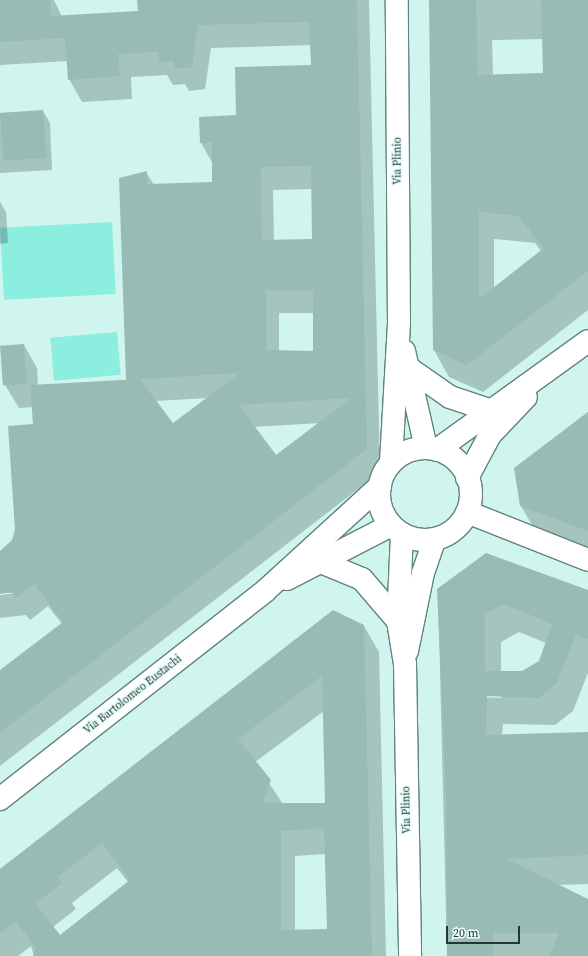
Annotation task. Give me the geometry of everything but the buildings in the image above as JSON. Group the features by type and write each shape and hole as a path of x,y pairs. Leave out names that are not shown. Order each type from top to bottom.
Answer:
{"street":[{"name":"Via Plinio","path":"391,462 398,323 397,0"},
{"name":"Via Plinio","path":"398,323 407,366 432,449"},
{"path":"432,449 555,367 588,342"},
{"path":"407,366 450,397 489,410"},
{"path":"467,478 490,435 555,367"},
{"path":"391,462 409,451 432,449 452,457 467,478 470,496 467,512 453,530 435,539 397,529"},
{"name":"Via Bartolomeo Eustachi","path":"0,799 265,591 380,486 391,462"},
{"name":"Via Bartolomeo Eustachi","path":"265,591 321,562 397,529 380,503 380,486"},
{"path":"467,512 588,560"},
{"name":"Via Plinio","path":"397,529 398,621 405,664 410,956"},
{"name":"Via Plinio","path":"405,664 423,572 435,539"},
{"path":"321,562 362,579 398,621"}],"green space":[{"path":"112,222 116,294 4,300 0,228"},
{"path":"117,332 121,375 54,381 50,338"}]}
